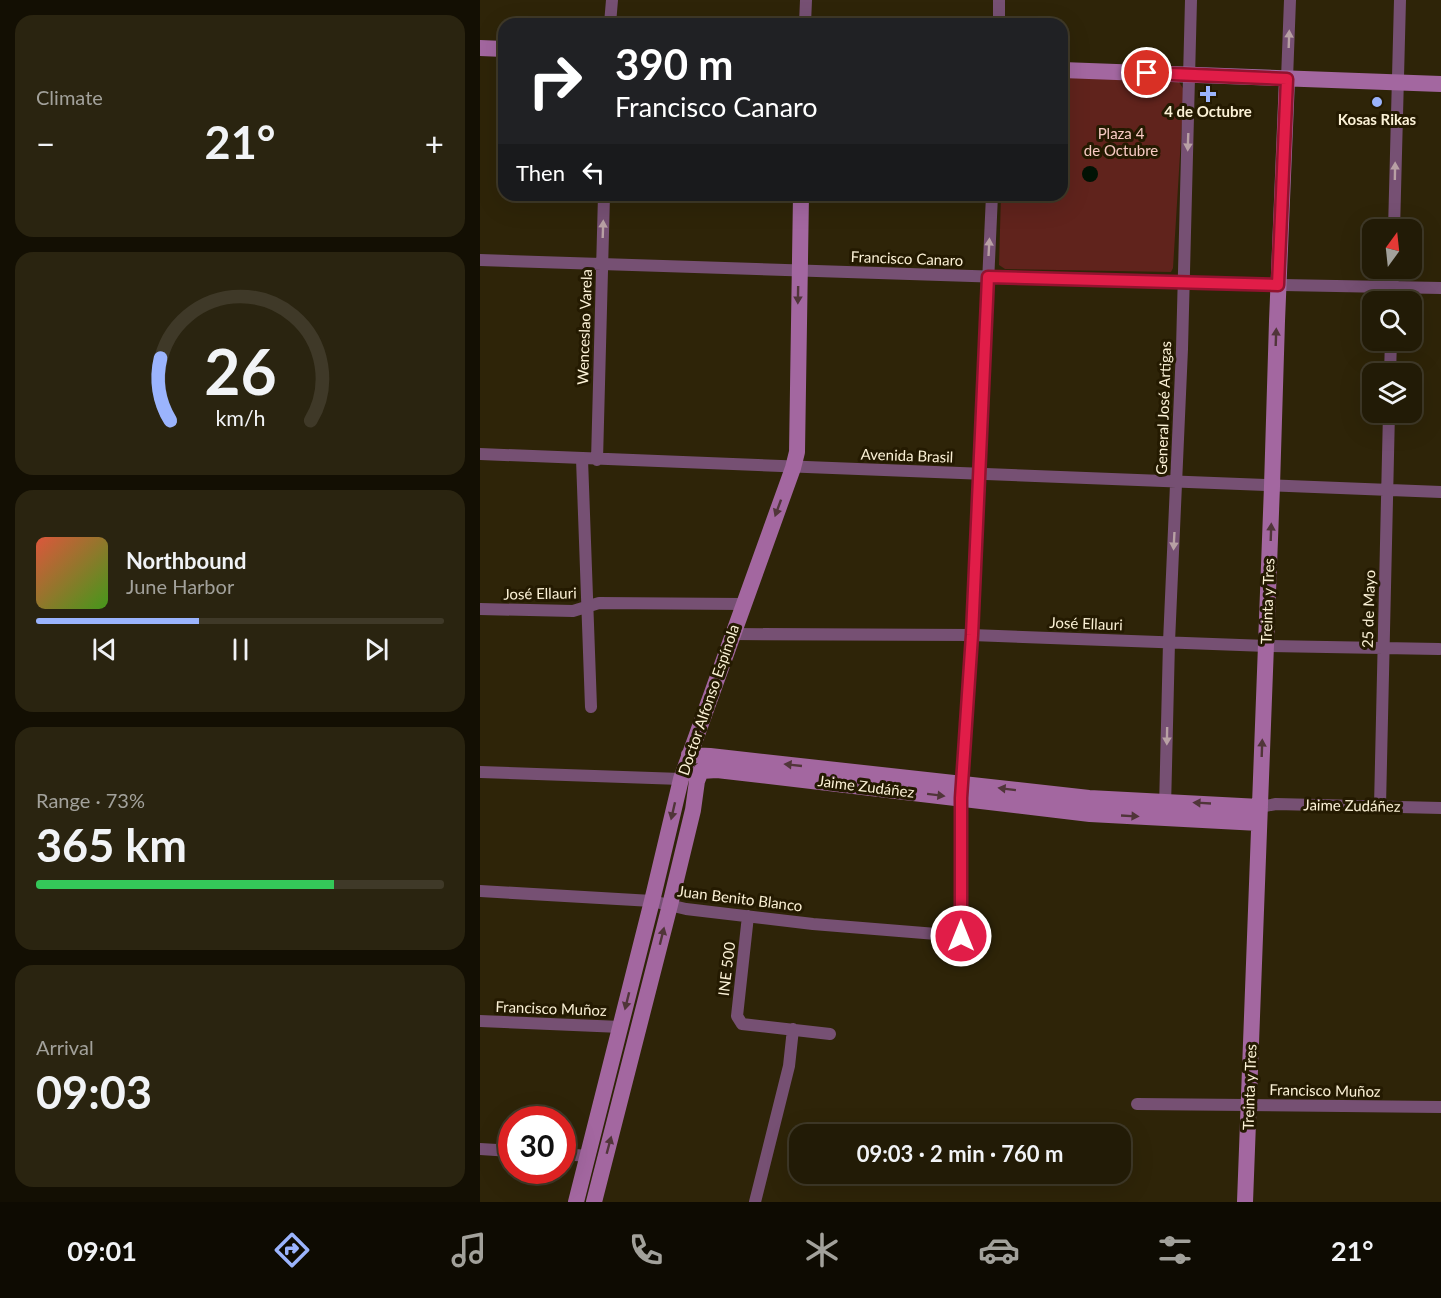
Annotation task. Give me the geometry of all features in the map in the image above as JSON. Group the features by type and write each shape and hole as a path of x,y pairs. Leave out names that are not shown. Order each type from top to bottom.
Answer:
{"street":[{"path":"610,18 612,0"},
{"path":"806,0 806,18"},
{"path":"999,0 999,18"},
{"name":"General José Artigas","path":"1165,809 1169,642 1184,283 1191,0"},
{"name":"Treinta y Tres","path":"1245,1202 1290,0"},
{"path":"1394,219 1400,0"},
{"path":"480,48 498,49"},
{"path":"1068,70 1441,84"},
{"name":"Wenceslao Varela","path":"597,460 604,201"},
{"name":"Doctor Alfonso Espínola","path":"594,1202 693,810 693,777 689,755 793,468 796,452 801,201"},
{"path":"963,791 992,201"},
{"name":"Francisco Canaro","path":"480,260 1184,283 1441,288"},
{"path":"1392,279 1392,291"},
{"name":"25 de Mayo","path":"1380,806 1389,423"},
{"name":"Avenida Brasil","path":"480,454 1441,492"},
{"path":"582,459 591,708"},
{"name":"José Ellauri","path":"480,609 573,611 599,603 743,604"},
{"name":"José Ellauri","path":"732,634 972,635 1438,650"},
{"name":"Jaime Zudáñez","path":"689,755 963,791"},
{"name":"Jaime Zudáñez","path":"480,772 693,777 717,770 963,791 1089,798 1165,809 1260,815 1276,804 1441,808"},
{"name":"Doctor Alfonso Espínola","path":"576,1202 652,901 693,777"},
{"name":"Juan Benito Blanco","path":"480,891 652,901 686,909 961,936 963,791"},
{"name":"INE 500","path":"748,916 737,1016 742,1024 793,1029"},
{"name":"Francisco Muñoz","path":"480,1022 621,1027"},
{"path":"755,1202 789,1065 793,1029 830,1034"},
{"name":"Francisco Muñoz","path":"1137,1104 1441,1107"},
{"path":"480,1149 498,1150"},
{"path":"576,1155 588,1156"}],"green space":[{"name":"Plaza 4 de Octubre","path":"1068,76 1179,82 1184,90 1171,272 1005,269 999,265 1001,201 1068,201"}],"shaded area":[{"path":"1087,166 1093,166 1098,174 1096,180 1087,182 1082,177 1082,171"}],"place":[{"name":"4 de Octubre","path":"1208,94"},
{"name":"Kosas Rikas","path":"1377,102"}],"route":[{"path":"961,936 961,798 964,783 972,635 988,277 1278,285 1287,79 1147,73"}]}
